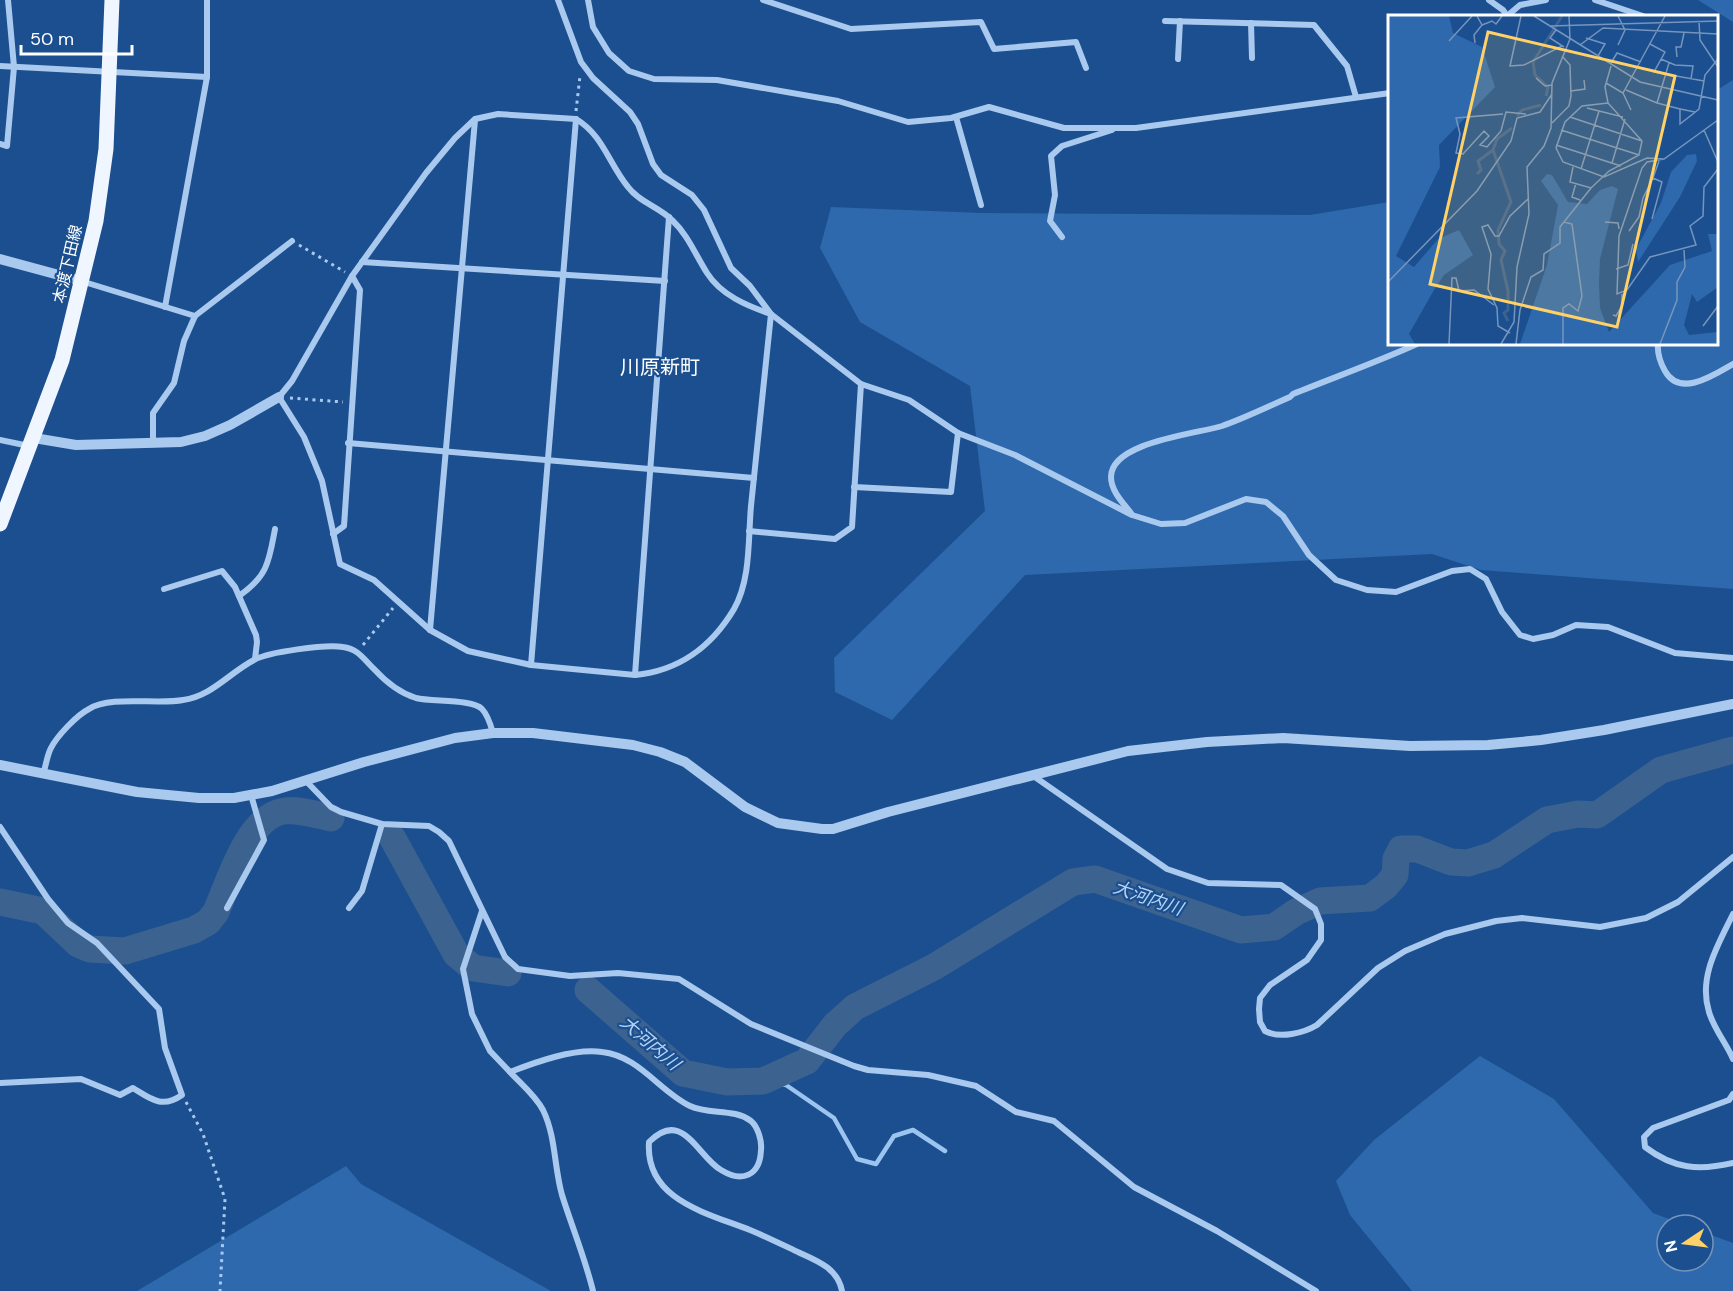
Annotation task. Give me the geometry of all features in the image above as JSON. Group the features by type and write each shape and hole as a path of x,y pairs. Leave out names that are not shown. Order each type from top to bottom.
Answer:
{"main road":[{"name":"本渡下田線","path":"0,524 62,360 96,220 106,149 112,0"}],"street":[{"path":"0,144 7,146 14,67 8,0"},
{"path":"165,307 207,77 207,0"},
{"path":"558,0 581,62 593,78 630,112 638,124 653,164 661,175 692,195 704,210 731,268 750,286 771,314 861,384 909,400 958,433 1015,455 1132,515 1161,524 1185,523 1246,499 1266,501 1283,516 1309,555 1336,580 1367,590 1396,592 1452,571 1470,569 1486,579 1502,612 1520,635 1533,639 1552,635 1576,625 1608,627 1675,653 1733,658"},
{"path":"588,0 593,27 609,52 629,71 654,79 717,80 838,101 908,122 956,117 989,107 1064,128 1136,128 1388,93"},
{"path":"763,0 851,29 981,22 994,49 1076,42 1086,68"},
{"path":"1489,0 1506,15"},
{"path":"1508,15 1520,5 1546,0"},
{"path":"1595,0 1640,15"},
{"path":"1165,21 1314,25 1347,66 1356,97"},
{"path":"1178,59 1180,21"},
{"path":"1251,23 1252,58"},
{"path":"0,66 207,77"},
{"path":"0,440 76,445 181,442 205,436 279,397 292,381 352,276 426,173 455,138 475,120 498,114 576,119 587,125 600,141 627,187 669,217 685,233 708,275 720,287 746,305 771,314"},
{"path":"956,117 981,205"},
{"path":"531,665 576,119"},
{"path":"430,630 475,120"},
{"path":"1062,237 1050,221 1055,195 1051,156 1062,146 1118,128"},
{"path":"636,675 669,217"},
{"path":"153,444 153,413 174,383 184,341 195,316 292,241"},
{"path":"0,259 195,316"},
{"path":"362,262 665,281"},
{"path":"333,534 344,525 360,290 352,276"},
{"path":"279,397 304,437 322,481 340,564 374,580 430,630 468,651 531,665 636,675 650,673 669,668 704,648 720,630 735,607 746,573 771,314"},
{"path":"1132,515 1115,493 1111,477 1114,466 1126,453 1148,444 1222,426 1293,394 1416,345"},
{"path":"1658,345 1661,363 1668,376 1678,384 1687,385 1697,382 1733,364"},
{"path":"749,531 835,539 852,526 861,384"},
{"path":"854,487 951,492 958,433"},
{"path":"348,443 754,478"},
{"path":"239,596 252,587 268,566 275,529"},
{"path":"164,589 222,572 235,587 256,635 255,659"},
{"path":"43,774 51,748 74,721 90,708 107,703 182,701 200,696 255,659 287,650 342,646 358,651 391,685 413,697 431,702 474,704 481,707 494,734"},
{"path":"0,765 158,794 199,798 234,798 306,781 364,762 455,738 494,734 532,734 633,745 660,752 685,762 753,811 778,823 822,830 1128,751 1208,742 1282,738 1454,746 1541,740 1733,704"},
{"path":"1031,775 1167,869 1208,883 1281,885 1315,909 1321,924 1321,940 1307,960 1270,985 1260,998 1260,1022 1265,1031 1270,1034 1279,1035 1309,1030 1377,968 1405,951 1445,934 1496,921 1522,918 1600,927 1646,918 1678,902 1733,857"},
{"path":"306,781 331,807 341,812 382,824 429,826 440,832 449,841 505,957 518,969 570,976 618,973 679,979 751,1024 819,1053 868,1070 928,1075 976,1086 1016,1112 1054,1120 1134,1187 1217,1231 1316,1291"},
{"path":"227,908 264,840 251,795"},
{"path":"349,908 362,891 382,824"},
{"path":"0,827 48,899 68,923 97,943 159,1009 165,1048 182,1095 175,1100 156,1102 133,1088 120,1095 81,1079 0,1083"},
{"path":"482,910 463,969 472,1014 490,1051 532,1094 542,1110 552,1136 562,1193 587,1268 592,1291"},
{"path":"1733,914 1709,964 1704,991 1709,1014 1733,1059"},
{"path":"510,1072 534,1063 582,1051 603,1052 626,1058 688,1105 700,1110 741,1115 753,1123 760,1137 762,1149 757,1169 751,1175 739,1176 720,1170 687,1135 666,1130 649,1142 651,1166 657,1180 676,1198 706,1214 752,1231 818,1262 834,1272 842,1291"},
{"path":"1733,1094 1729,1100 1653,1128 1644,1137 1645,1148 1660,1159 1689,1168 1711,1168 1733,1163"}],"path":[{"path":"576,119 581,62"},
{"path":"292,241 352,276"},
{"path":"279,397 351,402"},
{"path":"358,651 399,602"},
{"path":"182,1095 203,1134 225,1199 220,1291"}],"shaded area":[{"path":"1698,0 1733,0 1733,22"},
{"path":"1733,80 1733,589 1481,570 1432,554 1025,575 892,720 835,692 834,658 985,511 970,386 860,322 820,248 831,207 981,213 1310,215 1388,202 1388,345 1718,345 1718,89"},
{"path":"1480,1056 1554,1099 1655,1214 1655,1273 1715,1273 1715,1236 1733,1243 1733,1291 1412,1291 1350,1215 1336,1181 1374,1140"},
{"path":"346,1166 361,1184 551,1291 137,1291"}],"waterway":[{"name":"大河内川","path":"588,990 683,1073 727,1082 763,1081 807,1061 835,1025 855,1007 934,967 1073,882 1095,879 1241,930 1274,927 1296,912 1320,901 1370,898 1386,886 1395,875 1396,859 1401,849 1417,849 1451,862 1468,863 1494,855 1547,820 1578,814 1597,815 1661,770 1733,750"},
{"name":"大河内川","path":"0,902 43,911 78,944 90,949 125,951 194,930 208,922 216,912 241,852 250,837 271,816 284,811 296,811 331,818"},
{"name":"大河内川","path":"392,837 456,954 473,968 508,973"},
{"path":"763,1081 786,1085 834,1118 857,1159 876,1164 894,1136 913,1130 945,1151"}],"district":[{"name":"川原新町","path":"660,367"}]}
